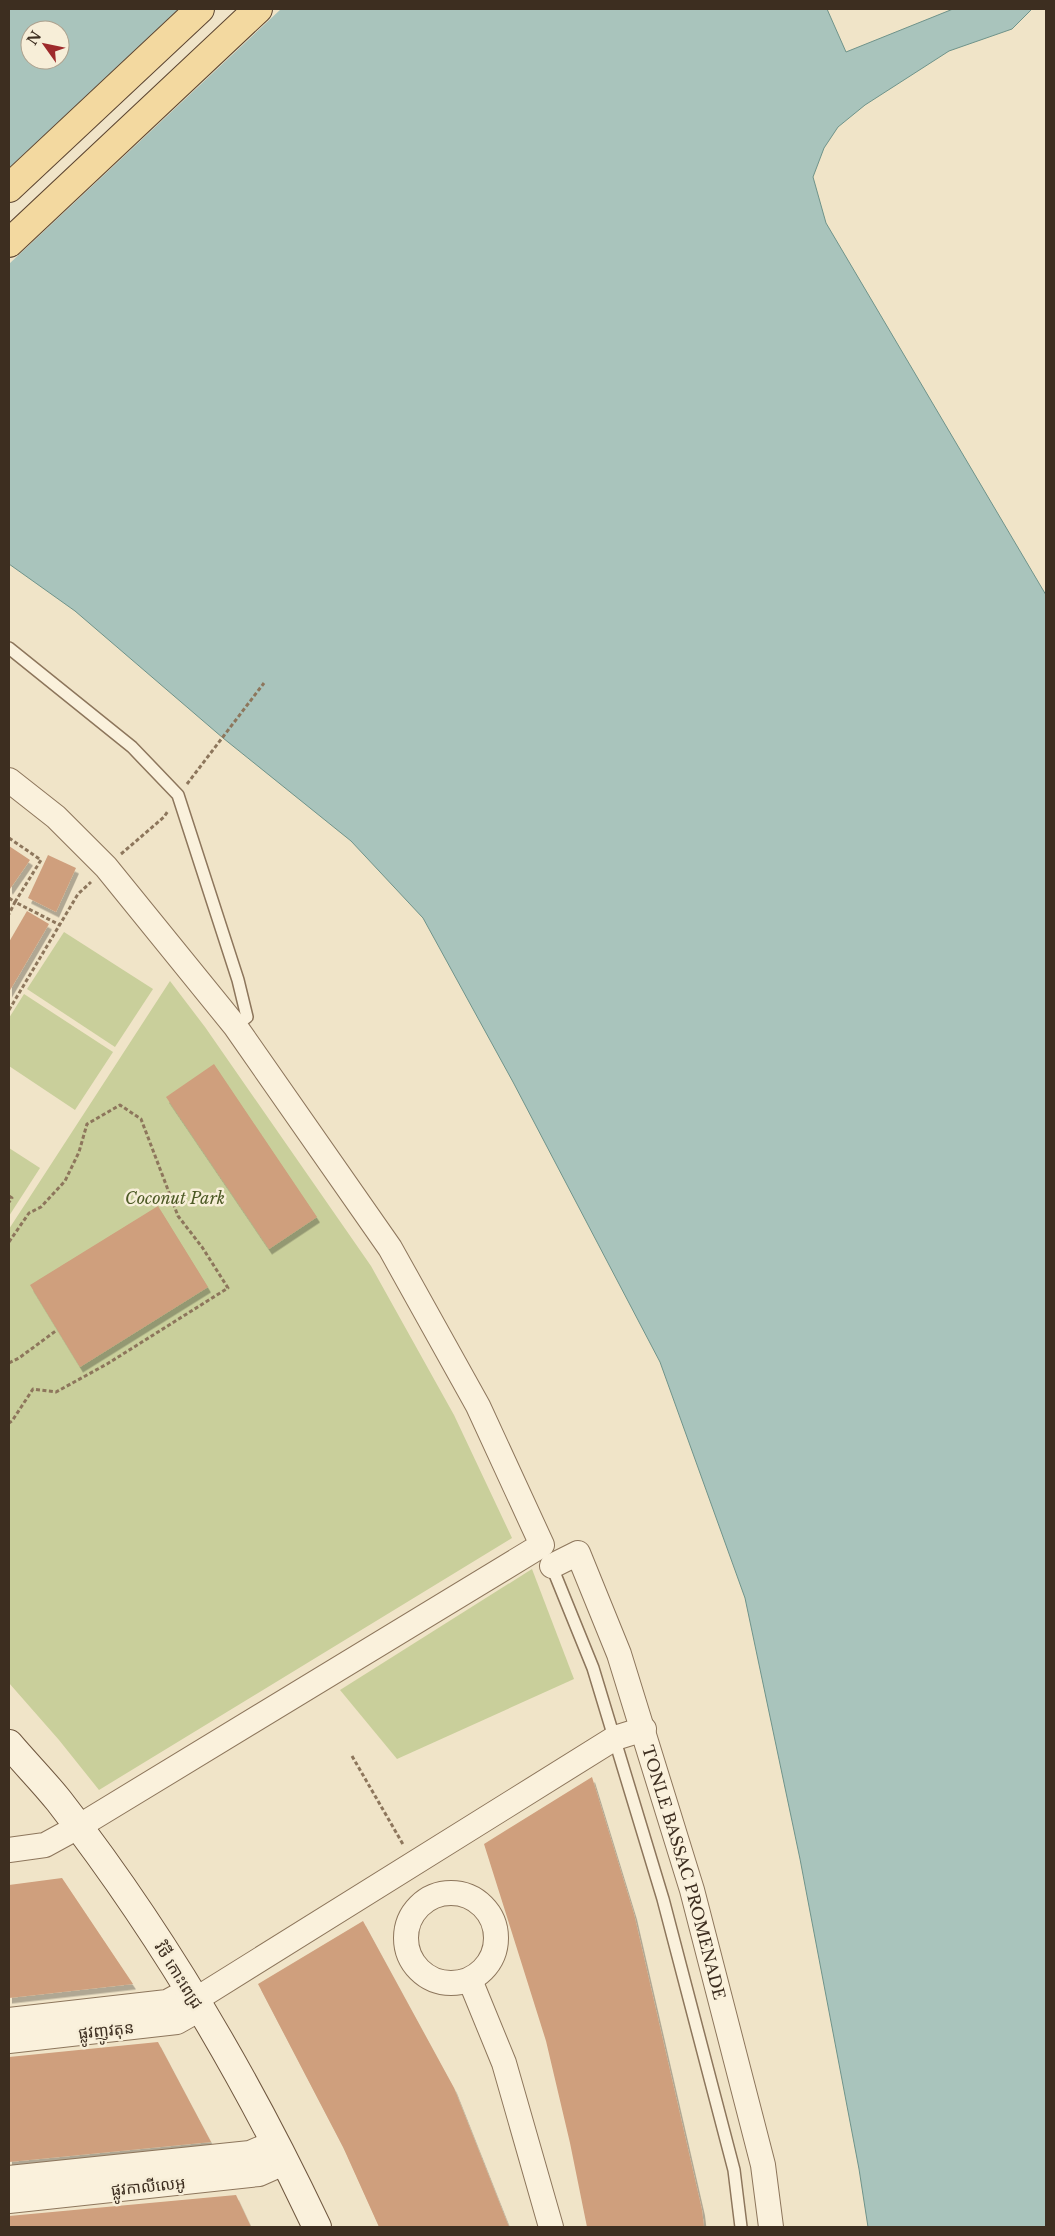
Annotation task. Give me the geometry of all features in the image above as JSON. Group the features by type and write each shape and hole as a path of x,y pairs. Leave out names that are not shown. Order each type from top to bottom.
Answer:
{"main road":[{"path":"9,188 200,9"},
{"path":"9,244 258,9"},
{"name":"វិថី កោះពេជ្រ","path":"9,1744 58,1800 150,1928 194,2000 280,2152 316,2227"}],"street":[{"path":"9,780 56,817 106,867 235,1026 390,1248 478,1406 542,1545 78,1827 45,1845 9,1850"},
{"name":"TONLE BASSAC PROMENADE","path":"552,1566 578,1553 619,1654 644,1729 692,1890 761,2156 771,2227"},
{"path":"194,2000 410,1856 615,1738 644,1729"},
{"path":"410,1856 432,1896"},
{"path":"450,1892 464,1894 476,1900 486,1909 493,1920 496,1940 491,1959 484,1969 470,1980 450,1983 437,1981 426,1976 410,1958 406,1933 409,1921 416,1908 432,1896 450,1892"},
{"path":"470,1980 504,2063 551,2227"},
{"name":"ផ្លូវញូវតុន","path":"9,2020 194,2000"},
{"name":"ផ្លូវញូវតុន","path":"9,2041 177,2022 194,2000"},
{"name":"ផ្លូវកាលីលេអូ","path":"9,2178 250,2153 280,2152"},
{"name":"ផ្លូវកាលីលេអូ","path":"9,2201 259,2174 280,2152"}],"lane":[{"path":"9,648 132,747 178,795 238,980 247,1017 235,1026"},
{"path":"542,1545 593,1668 663,1899 734,2170 741,2227"}],"path":[{"path":"9,1010 78,894 164,817 178,795 264,683"},
{"path":"9,838 41,860 9,914"},
{"path":"9,898 60,924"},
{"path":"9,1242 29,1213 41,1207 65,1181 79,1152 87,1124 120,1105 141,1119 178,1216 202,1246 228,1288 107,1364 56,1392 33,1389 9,1423"},
{"path":"9,1196 12,1198 9,1202"},
{"path":"9,1363 19,1358 57,1330"},
{"path":"352,1756 410,1856"}],"green space":[{"path":"64,932 153,989 115,1047 27,989"},
{"name":"Coconut Park","path":"170,981 205,1027 371,1266 454,1415 512,1538 99,1790 59,1740 9,1683 9,1229"},
{"path":"24,994 113,1052 75,1110 9,1066 9,1018"},
{"path":"9,1148 40,1168 9,1216"},
{"path":"532,1569 574,1679 397,1759 340,1690"}],"water":[{"path":"9,9 827,9 846,52 953,9 1032,9 1012,29 949,51 865,105 838,127 824,148 813,177 826,223 1046,595 1046,2227 868,2227 859,2169 800,1859 745,1598 660,1362 513,1082 423,918 351,841 223,738 75,611 9,564"}],"pier":[{"path":"180,9 281,9 9,264 9,168"}],"building":[{"path":"9,846 30,860 10,889 9,888"},
{"path":"48,855 76,868 56,912 28,898"},
{"path":"27,911 49,924 9,992 9,942"},
{"path":"214,1064 317,1217 269,1249 166,1097"},
{"path":"158,1206 208,1287 80,1367 30,1285"},
{"path":"592,1777 634,1914 702,2210 704,2227 587,2227 546,2041 484,1844"},
{"path":"62,1878 133,1984 9,1998 9,1885"},
{"path":"363,1921 454,2088 509,2227 379,2227 343,2147 258,1984"},
{"path":"158,2042 211,2142 9,2162 9,2057"},
{"path":"236,2195 251,2227 9,2227 9,2216"}]}
